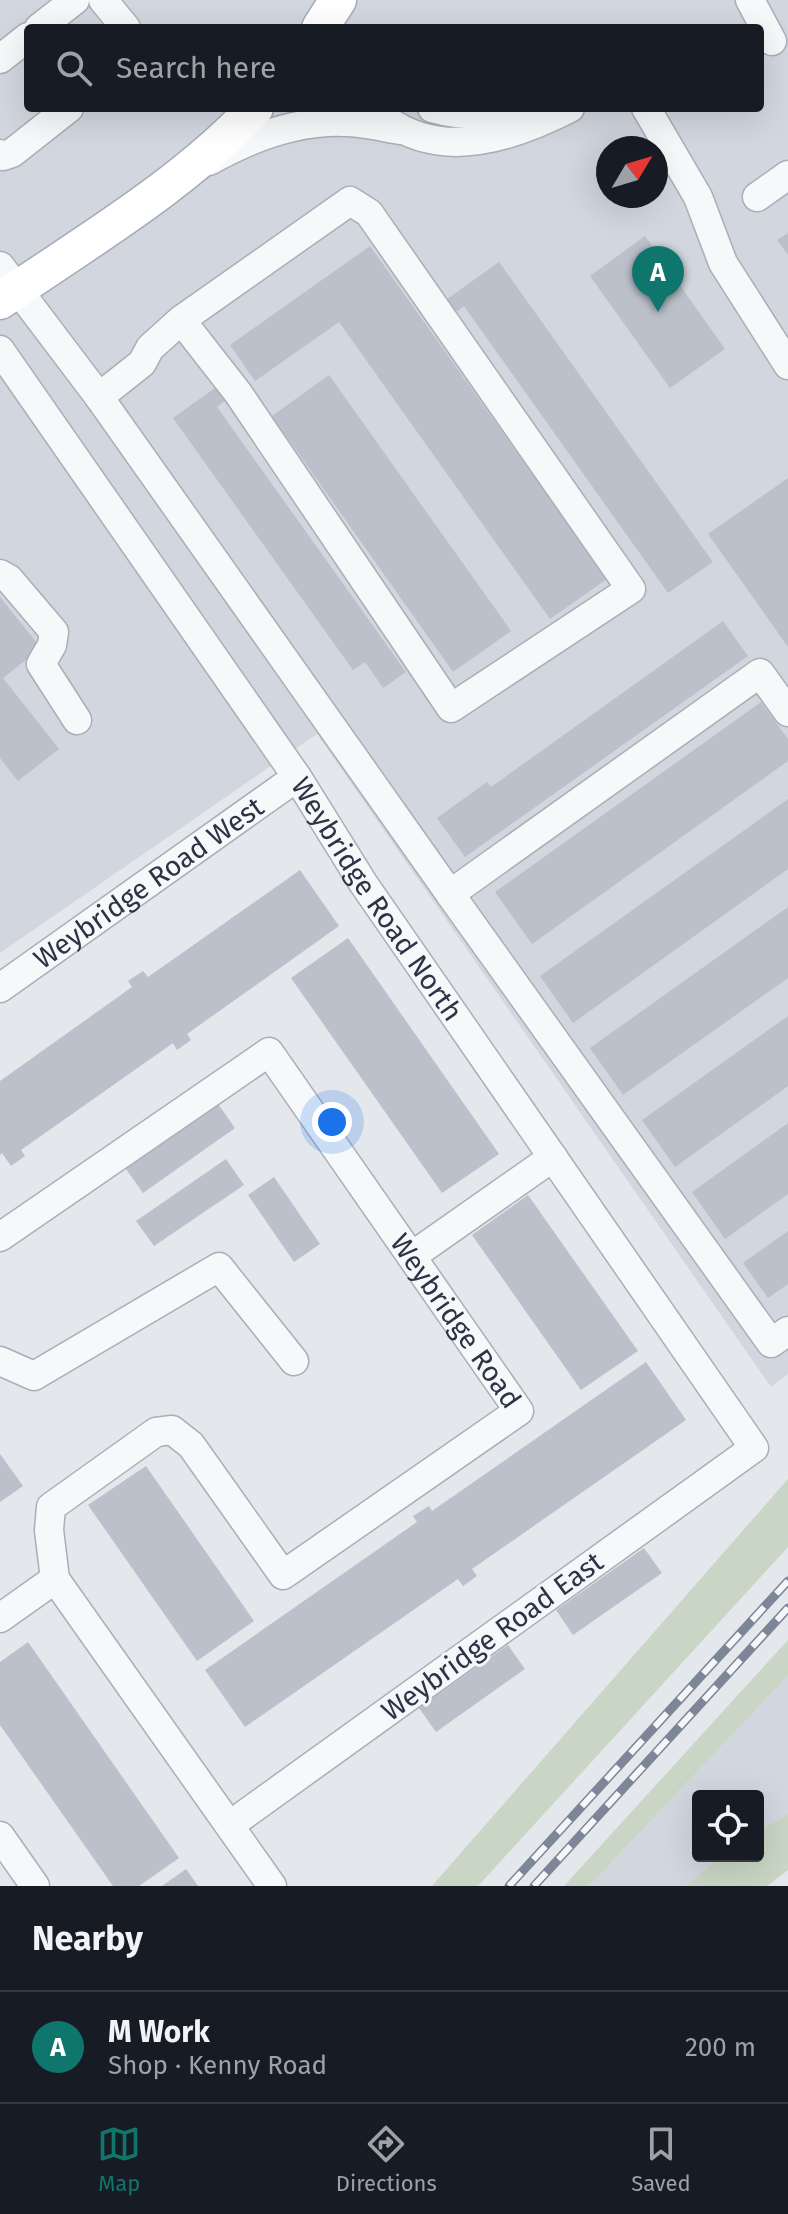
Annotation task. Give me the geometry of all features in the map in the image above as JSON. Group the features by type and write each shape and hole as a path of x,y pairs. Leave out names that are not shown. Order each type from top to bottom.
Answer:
{"main road":[{"path":"323,24 338,0"},
{"path":"6,285 170,184 228,137 251,112"}],"street":[{"path":"44,24 75,0"},
{"path":"103,0 123,24"},
{"path":"750,0 763,24"},
{"path":"0,59 24,40"},
{"path":"0,154 12,153 64,112"},
{"path":"375,112 400,130"},
{"path":"447,112 486,116 510,112"},
{"path":"170,184 255,140 303,123 346,122 461,144 496,137 562,112"},
{"path":"648,112 698,197 723,263 788,365"},
{"path":"757,197 788,175"},
{"path":"99,397 142,363 150,348 181,320 350,201 369,213 631,589 451,708 238,393 181,320"},
{"path":"6,285 99,397 771,1343 788,1331"},
{"name":"Weybridge Road North","path":"0,350 297,777 363,883 754,1448"},
{"path":"0,574 9,579 54,632 52,645 41,664 77,720"},
{"path":"450,894 760,673 788,712"},
{"name":"Weybridge Road West","path":"0,988 297,777"},
{"name":"Weybridge Road","path":"0,1237 269,1052 519,1411 283,1575 191,1445 172,1430 156,1432 51,1507 49,1530 55,1579"},
{"path":"412,1256 553,1157"},
{"path":"0,1361 34,1376 219,1267 294,1361"},
{"name":"Weybridge Road East","path":"230,1825 754,1448"},
{"path":"0,1618 55,1579 272,1886"},
{"path":"0,1836 35,1886"}],"shaded area":[{"path":"0,0 788,0 788,1374 771,1387 317,734 0,953"},
{"path":"788,1676 788,1814 764,1828 764,1790 692,1790 692,1862 714,1862 686,1886 589,1886"}],"green space":[{"path":"788,1479 788,1547 478,1886 432,1886"},
{"path":"788,1640 788,1676 589,1886 564,1886"},
{"path":"788,1814 788,1870 767,1886 686,1886 714,1862 764,1862 764,1828"}],"building":[{"path":"788,233 788,255 777,240"},
{"path":"645,236 725,349 670,388 590,276"},
{"path":"370,246 607,579 550,619 339,322 255,381 230,345"},
{"path":"499,262 713,562 668,593 464,306 452,315 443,302"},
{"path":"329,375 511,631 453,672 272,416"},
{"path":"219,385 229,398 217,407 406,672 383,688 365,662 353,670 173,418"},
{"path":"788,478 788,647 708,534"},
{"path":"0,597 41,648 3,678 59,749 18,781 0,758"},
{"path":"723,621 748,656 465,857 437,818 487,782 491,787"},
{"path":"761,702 788,739 788,761 532,944 495,892"},
{"path":"788,799 788,869 573,1023 540,976"},
{"path":"300,870 339,926 187,1034 191,1040 177,1050 173,1043 21,1150 25,1156 11,1166 2,1153 0,1155 0,1081 132,987 128,981 143,971 148,977"},
{"path":"788,907 788,978 623,1095 590,1048"},
{"path":"348,938 499,1154 442,1193 291,978"},
{"path":"788,1016 788,1086 675,1167 642,1120"},
{"path":"218,1104 235,1128 143,1193 126,1169"},
{"path":"788,1123 788,1194 725,1239 692,1192"},
{"path":"226,1159 244,1185 154,1246 136,1221"},
{"path":"274,1177 320,1244 294,1262 248,1195"},
{"path":"528,1195 638,1351 581,1390 472,1235"},
{"path":"788,1231 788,1284 768,1298 743,1263"},
{"path":"646,1362 686,1420 472,1569 477,1576 463,1586 458,1579 245,1727 205,1670 417,1522 413,1516 429,1506 432,1511"},
{"path":"0,1454 23,1486 0,1502"},
{"path":"146,1466 254,1621 197,1661 88,1505"},
{"path":"644,1548 662,1573 573,1635 556,1610"},
{"path":"28,1642 179,1858 139,1886 113,1886 0,1725 0,1662"},
{"path":"508,1645 525,1669 436,1732 419,1708"},
{"path":"186,1869 198,1886 162,1886"}],"railway":[{"path":"509,1886 788,1581"},
{"path":"534,1886 788,1608"}],"place":[{"name":"M Work","path":"658,312"}]}
